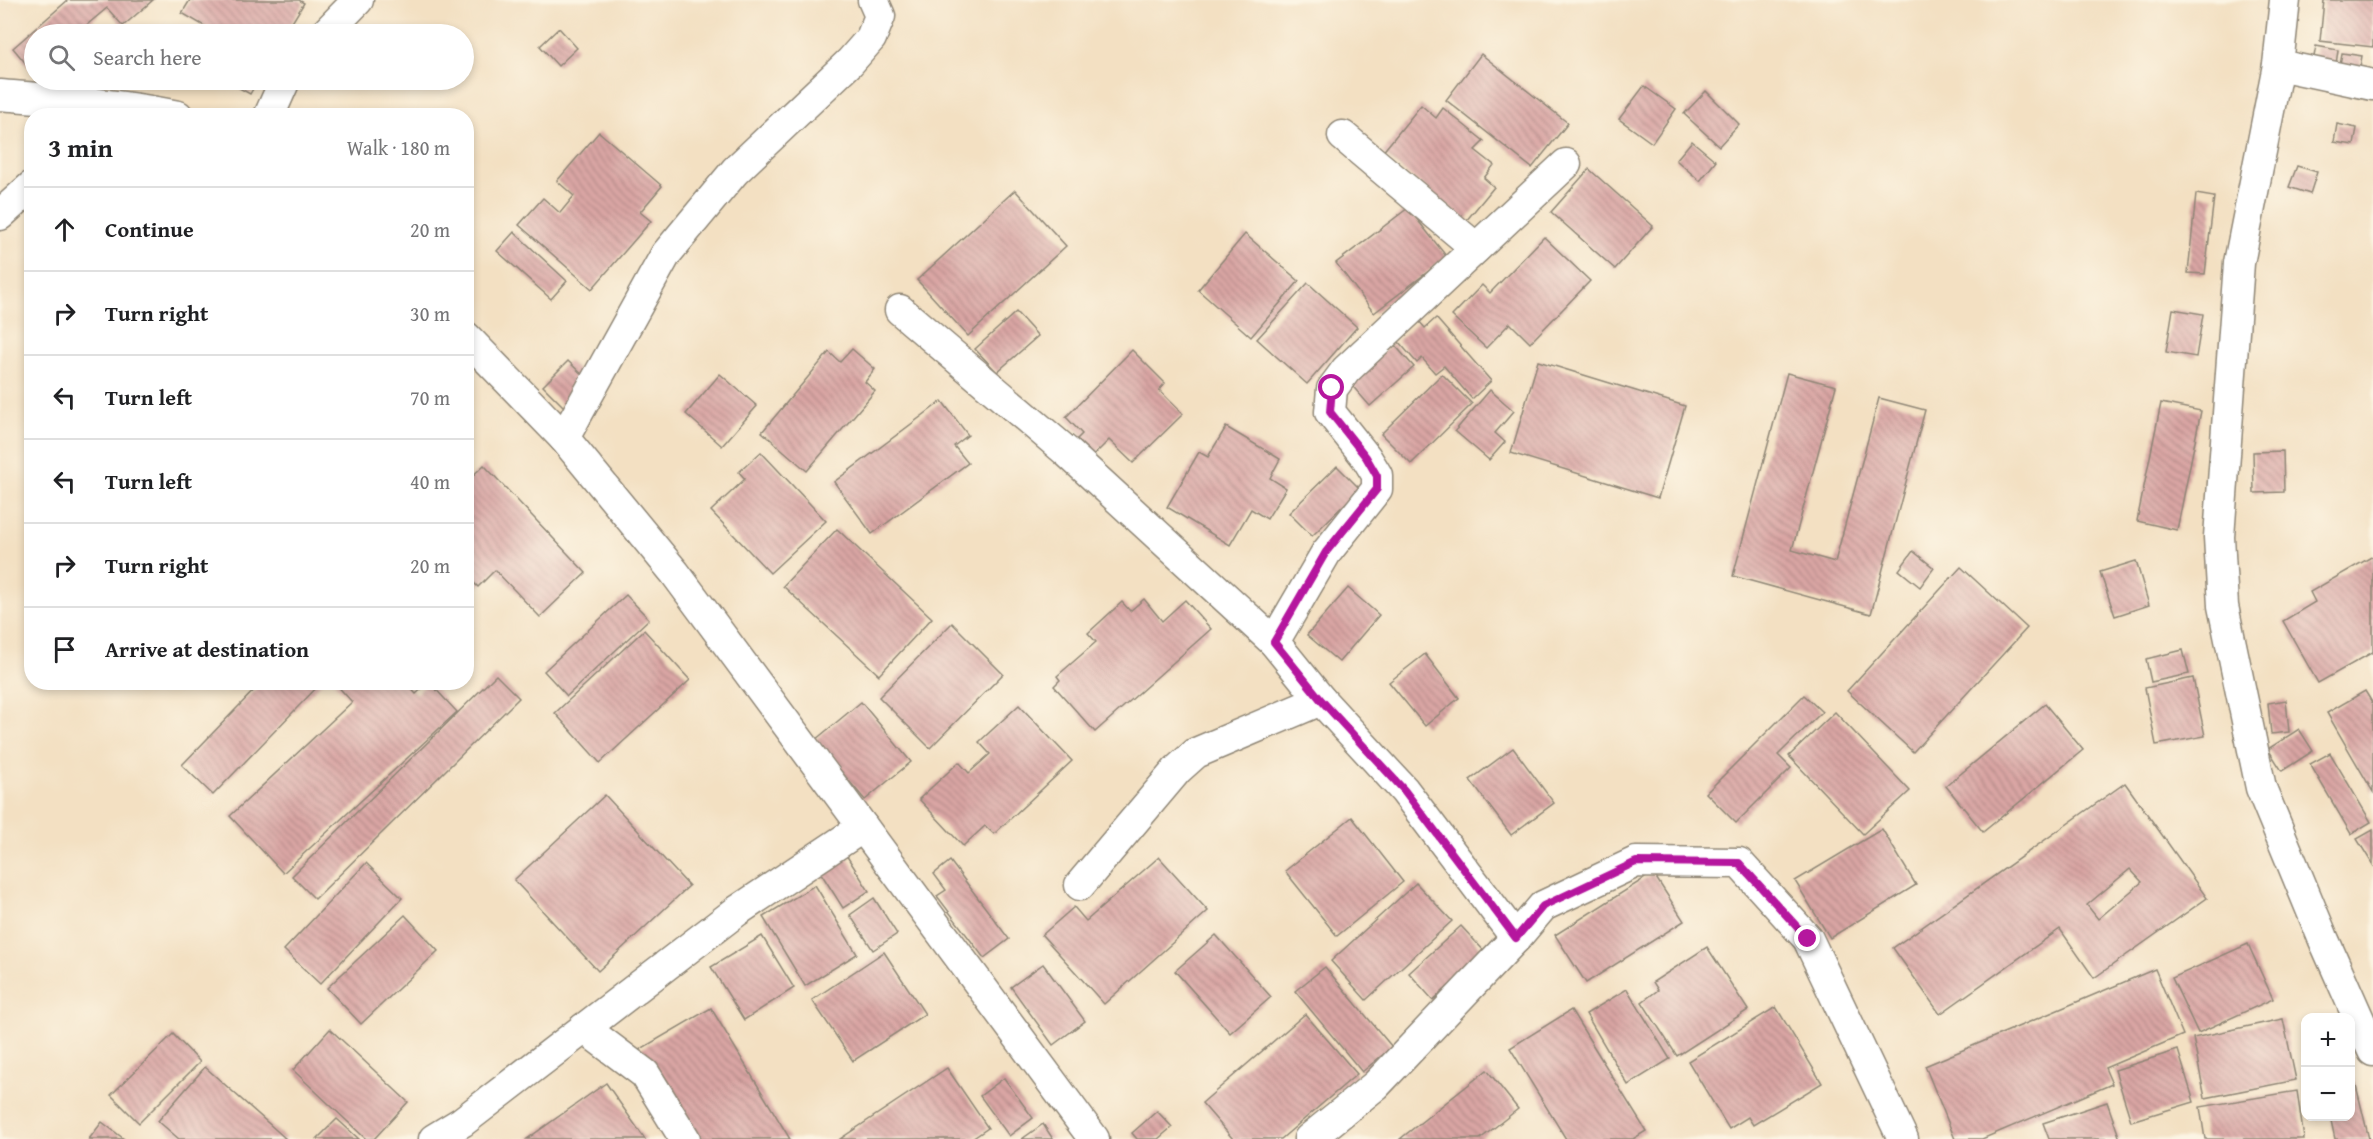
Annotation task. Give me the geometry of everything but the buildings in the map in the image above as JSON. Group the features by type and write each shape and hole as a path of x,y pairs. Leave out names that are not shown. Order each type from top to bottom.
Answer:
{"street":[{"path":"335,24 358,0"},
{"path":"564,438 666,255 735,171 850,62 871,38 880,16 873,0"},
{"path":"2285,0 2278,65 2239,262 2219,537 2223,606 2261,788 2322,938 2373,1050"},
{"path":"2278,65 2373,86"},
{"path":"273,108 281,90"},
{"path":"0,95 84,108"},
{"path":"114,108 141,108"},
{"path":"1343,136 1476,248"},
{"path":"1274,642 1326,552 1377,489 1377,476 1366,457 1330,412 1332,388 1346,370 1566,164"},
{"path":"0,215 24,193"},
{"path":"900,310 1067,452 1274,642 1321,700 1404,790 1516,938"},
{"path":"474,345 564,438 675,573 1094,1139"},
{"path":"1080,885 1177,770 1196,753 1321,700"},
{"path":"434,1139 462,1122 737,911 863,826"},
{"path":"1309,1139 1376,1085 1516,938 1543,906 1636,862 1739,863 1808,939 1903,1139"},
{"path":"584,1028 645,1074 685,1139"}],"route":[{"path":"1332,388 1330,412 1366,457 1377,476 1377,489 1326,552 1274,642 1321,700 1404,790 1516,938 1543,906 1636,862 1739,863 1808,939"}]}
